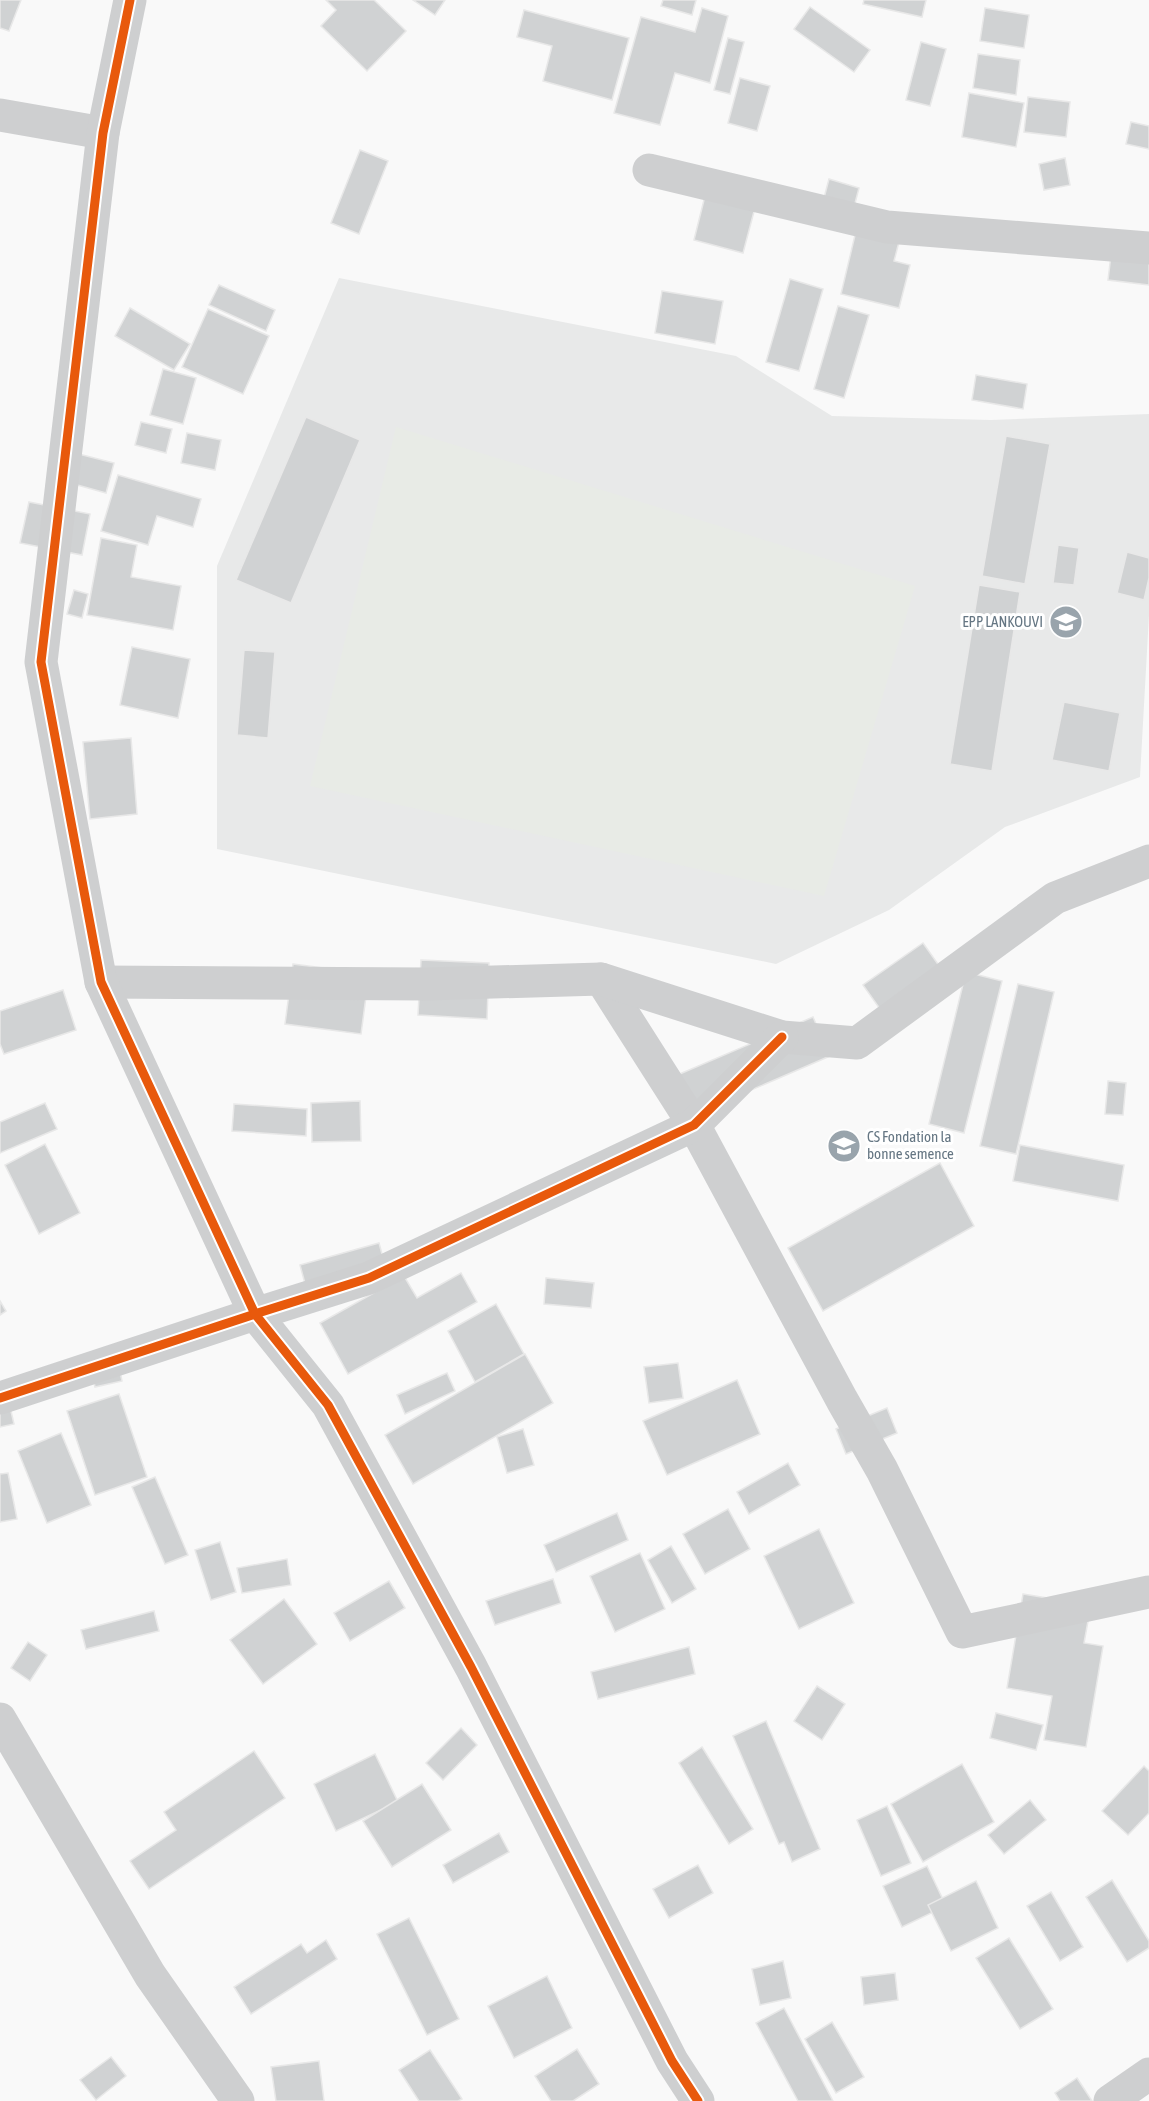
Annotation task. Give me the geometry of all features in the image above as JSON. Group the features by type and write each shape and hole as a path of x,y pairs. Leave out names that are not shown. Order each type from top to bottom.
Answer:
{"street":[{"path":"130,0 103,133 41,662 101,982 255,1314 328,1405 471,1667 672,2061 698,2101"},
{"path":"0,115 103,133"},
{"path":"649,170 887,227 1149,248"},
{"path":"101,982 427,984 602,979 782,1037 857,1043 1054,898 1149,861"},
{"path":"602,979 694,1125 836,1390 882,1470 962,1632 1149,1592"},
{"path":"0,1398 369,1278 694,1125 782,1037"},
{"path":"0,1719 150,1976 238,2101"},
{"path":"1110,2101 1149,2074"}],"shaded area":[{"name":"EPP LANKOUVI","path":"339,278 736,356 832,416 991,420 1149,414 1149,615 1140,777 1005,827 889,910 776,964 217,849 217,566"},
{"path":"396,427 915,586 824,896 310,786"}],"building":[{"path":"0,0 21,0 9,31 0,28"},
{"path":"326,0 374,0 406,31 367,71 321,26 336,10"},
{"path":"413,0 445,0 435,15"},
{"path":"663,0 696,0 692,15 661,6"},
{"path":"864,0 926,0 922,17 863,4"},
{"path":"810,7 870,50 854,72 794,29"},
{"path":"702,8 728,16 710,83 675,73 660,125 614,113 641,17 695,32"},
{"path":"985,8 1029,15 1024,48 980,41"},
{"path":"524,10 629,38 612,100 543,81 552,46 517,37"},
{"path":"728,38 744,42 730,94 714,90"},
{"path":"921,42 946,49 930,106 906,100"},
{"path":"978,54 1020,60 1016,95 973,88"},
{"path":"740,78 770,86 757,131 728,123"},
{"path":"969,93 1024,103 1016,147 962,137"},
{"path":"1028,97 1070,102 1066,137 1024,132"},
{"path":"1131,122 1149,126 1149,149 1126,144"},
{"path":"360,150 388,161 359,234 331,223"},
{"path":"1065,158 1070,185 1044,190 1039,164"},
{"path":"711,172 761,185 743,253 694,240"},
{"path":"829,179 859,188 854,207 824,198"},
{"path":"856,231 899,242 894,261 910,265 899,308 841,294"},
{"path":"1111,255 1149,260 1149,285 1108,280"},
{"path":"790,279 823,289 799,371 766,362"},
{"path":"219,285 275,310 266,331 209,305"},
{"path":"662,291 723,301 715,344 655,333"},
{"path":"838,306 869,315 844,398 814,389"},
{"path":"130,308 190,344 174,370 115,336"},
{"path":"208,309 269,336 243,394 182,367"},
{"path":"163,369 196,378 183,424 150,415"},
{"path":"976,375 1027,384 1023,409 972,400"},
{"path":"306,417 360,440 291,603 236,580"},
{"path":"141,422 172,429 166,453 135,445"},
{"path":"187,433 221,440 215,470 181,463"},
{"path":"1006,436 1050,444 1025,584 982,576"},
{"path":"71,452 114,463 106,493 63,481"},
{"path":"118,475 201,499 193,527 157,516 148,545 101,531"},
{"path":"29,502 90,514 82,555 20,543"},
{"path":"101,538 137,545 131,577 181,586 173,630 87,615"},
{"path":"1058,545 1079,548 1074,585 1053,583"},
{"path":"1127,552 1149,558 1149,578 1144,600 1117,593"},
{"path":"979,585 1020,592 992,771 950,764"},
{"path":"74,590 88,594 82,618 67,614"},
{"path":"132,647 190,659 178,718 120,705"},
{"path":"244,650 275,652 268,738 237,735"},
{"path":"1064,702 1120,713 1109,771 1052,760"},
{"path":"131,738 137,814 90,819 83,742"},
{"path":"923,943 940,967 880,1009 863,985"},
{"path":"421,960 489,963 487,1019 418,1015"},
{"path":"293,964 369,974 361,1034 285,1024"},
{"path":"966,972 1002,981 964,1133 929,1124"},
{"path":"1018,984 1054,992 1016,1154 980,1146"},
{"path":"63,990 76,1030 4,1054 0,1044 0,1011"},
{"path":"813,1017 830,1056 684,1119 668,1079"},
{"path":"1108,1081 1126,1083 1123,1115 1105,1114"},
{"path":"360,1101 361,1141 312,1142 311,1103"},
{"path":"45,1103 57,1129 0,1153 0,1122"},
{"path":"234,1104 307,1109 306,1136 232,1131"},
{"path":"45,1144 80,1213 39,1234 5,1165"},
{"path":"1020,1145 1124,1165 1118,1201 1013,1181"},
{"path":"940,1163 974,1226 823,1311 788,1248"},
{"path":"379,1243 389,1280 310,1302 300,1265"},
{"path":"461,1273 477,1302 348,1374 320,1323 404,1276 417,1298"},
{"path":"546,1278 594,1283 591,1308 544,1304"},
{"path":"0,1301 6,1311 0,1315"},
{"path":"496,1304 524,1354 475,1382 448,1331"},
{"path":"525,1354 553,1403 413,1484 385,1435"},
{"path":"117,1357 122,1381 95,1387 90,1362"},
{"path":"678,1363 683,1398 649,1403 644,1367"},
{"path":"447,1373 455,1391 405,1414 397,1395"},
{"path":"737,1380 760,1434 667,1475 643,1421"},
{"path":"4,1381 14,1424 0,1427 0,1382"},
{"path":"119,1394 147,1477 95,1495 67,1411"},
{"path":"887,1408 897,1433 846,1454 836,1429"},
{"path":"523,1429 534,1465 507,1473 497,1437"},
{"path":"61,1433 91,1505 47,1523 18,1451"},
{"path":"788,1463 800,1485 749,1514 737,1492"},
{"path":"8,1473 17,1519 0,1522 0,1474"},
{"path":"155,1477 188,1555 165,1564 132,1487"},
{"path":"728,1509 750,1549 705,1574 683,1534"},
{"path":"617,1513 628,1540 556,1572 544,1545"},
{"path":"819,1529 854,1603 799,1629 764,1556"},
{"path":"220,1542 236,1592 211,1600 195,1550"},
{"path":"671,1546 696,1589 672,1603 648,1560"},
{"path":"640,1553 665,1609 615,1632 590,1576"},
{"path":"287,1559 291,1585 242,1593 237,1568"},
{"path":"553,1579 561,1603 495,1625 486,1601"},
{"path":"389,1581 405,1608 350,1641 334,1613"},
{"path":"1023,1594 1091,1605 1084,1643 1103,1646 1086,1747 1044,1740 1052,1696 1007,1688"},
{"path":"284,1599 317,1644 263,1684 230,1640"},
{"path":"154,1611 159,1631 86,1649 81,1630"},
{"path":"28,1642 47,1655 30,1681 11,1668"},
{"path":"689,1647 695,1674 598,1699 591,1672"},
{"path":"817,1686 845,1704 822,1740 794,1721"},
{"path":"996,1713 1043,1725 1036,1750 990,1738"},
{"path":"766,1721 820,1849 792,1862 784,1842 779,1844 733,1736"},
{"path":"461,1728 477,1745 443,1780 426,1763"},
{"path":"702,1747 753,1829 729,1844 679,1763"},
{"path":"254,1751 285,1798 149,1889 130,1861 176,1830 164,1812"},
{"path":"375,1754 398,1802 336,1831 314,1784"},
{"path":"962,1764 994,1822 923,1862 891,1804"},
{"path":"1144,1766 1149,1771 1149,1813 1128,1835 1102,1811"},
{"path":"422,1784 451,1830 392,1867 363,1821"},
{"path":"1030,1800 1046,1820 1004,1854 988,1835"},
{"path":"887,1806 911,1863 881,1876 857,1820"},
{"path":"499,1833 509,1852 453,1883 443,1865"},
{"path":"698,1865 713,1893 669,1918 653,1889"},
{"path":"927,1866 946,1906 902,1927 883,1886"},
{"path":"1112,1880 1149,1941 1149,1948 1127,1962 1086,1897"},
{"path":"976,1881 998,1928 951,1951 928,1905"},
{"path":"1051,1892 1083,1947 1060,1961 1027,1906"},
{"path":"409,1918 459,2019 427,2035 377,1934"},
{"path":"1009,1938 1053,2009 1020,2029 976,1958"},
{"path":"326,1940 337,1959 251,2014 234,1987 301,1944 307,1953"},
{"path":"783,1961 791,1998 760,2005 752,1969"},
{"path":"895,1973 898,2000 864,2005 861,1977"},
{"path":"547,1976 572,2028 514,2058 488,2006"},
{"path":"784,2008 833,2101 798,2101 756,2023"},
{"path":"832,2022 864,2077 836,2093 805,2039"},
{"path":"577,2049 599,2084 573,2101 551,2101 535,2076"},
{"path":"430,2050 462,2099 458,2101 419,2101 399,2070"},
{"path":"111,2057 126,2076 96,2100 80,2080"},
{"path":"319,2061 324,2101 276,2101 271,2067"},
{"path":"1077,2078 1092,2101 1060,2101 1055,2093"}],"cycle path":[{"path":"0,1398 255,1314 101,982 41,662 103,133 130,0"},
{"path":"698,2101 672,2061 471,1667 328,1405 255,1314 369,1278 694,1125 782,1037"}],"place":[{"name":"EPP LANKOUVI","path":"1066,622"},
{"name":"CS Fondation la bonne semence","path":"844,1146"}]}
